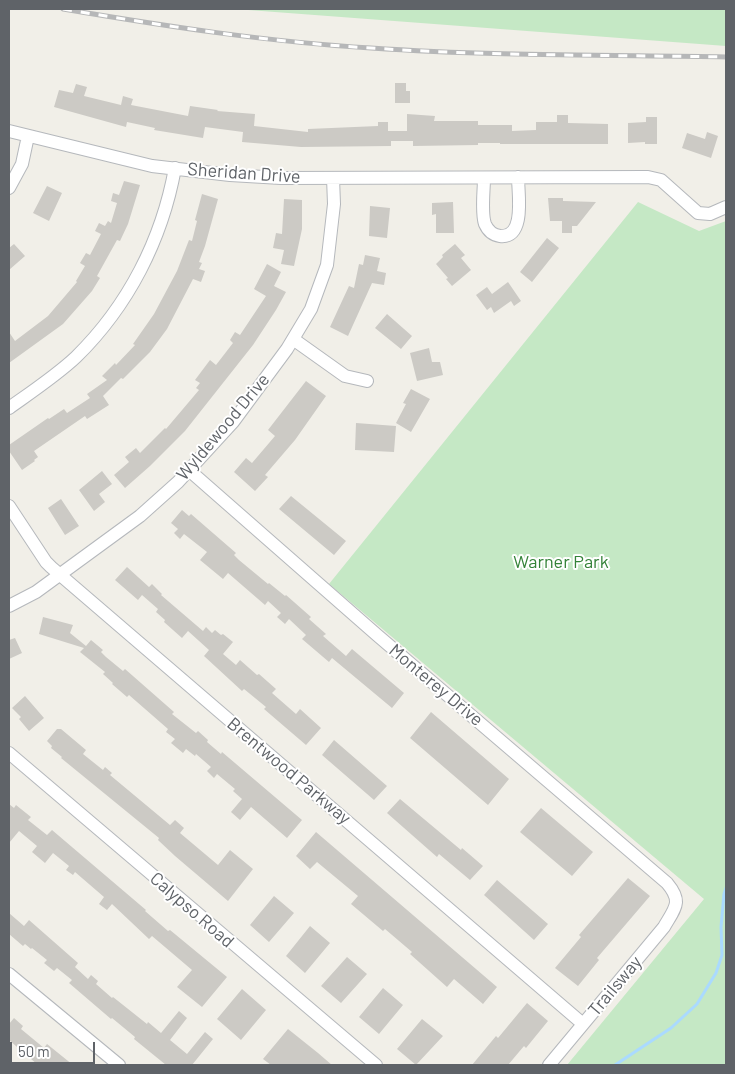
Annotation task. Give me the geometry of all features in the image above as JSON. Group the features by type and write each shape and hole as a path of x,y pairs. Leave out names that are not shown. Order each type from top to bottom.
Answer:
{"street":[{"name":"Sheridan Drive","path":"9,131 152,166 230,175 281,178 648,176 666,183 698,214 710,214 726,207"},
{"path":"9,188 22,164 28,136"},
{"path":"9,408 75,358 115,314 159,230 175,168"},
{"path":"484,178 484,223 493,234 503,236 514,231 518,224 518,177"},
{"name":"Wyldewood Drive","path":"9,606 36,592 61,575 140,516 190,471 232,422 293,339 311,309 327,265 334,204 333,178"},
{"path":"293,339 345,376 367,381"},
{"name":"Monterey Drive","path":"190,471 377,635 667,883 676,896 677,903"},
{"name":"Brentwood Parkway","path":"9,506 46,562 583,1024"},
{"name":"Calypso Road","path":"9,753 376,1065"},
{"name":"Trailsway","path":"549,1065 659,934 677,903"},
{"path":"9,974 119,1065"}],"green space":[{"path":"235,9 726,9 726,46"},
{"name":"Warner Park","path":"638,202 699,231 726,221 726,1065 567,1065 704,899 329,584"}],"building":[{"path":"395,83 406,83 406,91 410,91 410,103 395,103"},
{"path":"76,84 87,87 84,96 121,105 123,96 133,99 131,105 188,116 190,106 217,111 255,114 254,126 308,132 308,129 378,126 378,122 388,122 388,131 407,131 407,114 435,116 434,121 478,121 478,125 512,125 512,131 536,130 536,122 557,122 557,115 568,115 568,123 608,124 608,144 478,143 478,145 413,146 413,141 391,141 391,146 301,147 242,142 243,132 205,127 203,138 154,130 155,128 127,122 126,127 54,107 59,90 73,93"},
{"path":"646,117 657,117 657,144 645,144 645,142 628,143 628,123 646,122"},
{"path":"707,132 718,136 711,158 682,148 687,133 705,139"},
{"path":"124,181 140,185 128,224 120,241 117,240 97,276 100,278 92,291 63,324 9,363 9,332 15,341 48,316 77,282 85,266 80,263 86,253 90,255 101,234 95,231 99,223 105,226 108,221 111,223 117,203 111,201 113,193 119,195"},
{"path":"47,186 62,193 49,221 33,213"},
{"path":"202,194 218,199 199,262 202,263 199,269 205,271 201,282 193,279 167,329 150,352 103,396 109,405 87,419 85,416 34,451 38,457 22,470 9,451 9,445 48,418 64,409 67,413 90,398 87,394 107,380 102,376 115,363 116,365 135,345 133,344 154,314 177,271 189,240 192,241"},
{"path":"548,198 563,198 563,201 596,202 577,226 572,226 572,233 562,233 562,221 550,221"},
{"path":"284,199 302,200 302,229 294,266 281,264 284,250 273,248 276,233 282,234"},
{"path":"453,202 454,233 436,233 436,214 432,215 432,203"},
{"path":"370,206 390,208 387,238 369,236"},
{"path":"547,238 559,248 532,282 520,272"},
{"path":"14,244 25,256 9,270 9,248"},
{"path":"455,244 465,255 461,258 471,270 452,286 436,264 443,257 442,255"},
{"path":"365,255 380,258 377,271 386,273 384,285 372,283 348,336 330,327 349,286 354,288 359,264 363,265"},
{"path":"267,264 281,272 274,286 286,292 276,310 253,345 185,431 125,488 114,475 129,462 125,457 136,448 140,453 166,429 199,390 196,388 200,383 195,380 210,360 216,365 233,343 230,340 235,332 240,335 266,296 254,289"},
{"path":"508,282 521,301 514,306 511,301 494,313 491,307 487,310 476,295 487,287 492,294"},
{"path":"387,314 412,336 401,349 375,328"},
{"path":"429,348 432,362 440,362 443,375 417,381 410,353"},
{"path":"306,381 326,396 295,440 265,475 268,477 255,491 234,472 246,458 252,463 275,436 268,430"},
{"path":"411,389 430,399 411,432 396,423 406,404 403,403"},
{"path":"356,423 396,426 394,452 355,450"},
{"path":"102,471 112,484 99,494 105,502 94,511 79,490"},
{"path":"291,496 346,541 334,555 279,509"},
{"path":"61,499 79,526 65,535 48,508"},
{"path":"182,510 189,516 191,514 236,553 234,555 239,560 268,584 286,595 311,617 309,619 326,634 323,636 346,656 352,649 404,693 392,708 332,658 329,662 302,639 306,635 289,619 285,624 277,617 281,613 268,601 265,605 228,573 223,579 200,560 207,552 184,534 180,539 174,533 178,529 171,523"},
{"path":"127,567 149,587 152,584 161,595 203,631 206,627 212,633 215,630 233,642 223,654 236,665 240,660 257,675 259,674 276,689 272,693 296,714 300,709 321,728 306,745 264,709 266,707 244,689 242,691 204,656 209,650 188,631 182,638 164,622 165,620 156,612 158,609 142,595 138,600 115,580"},
{"path":"43,617 73,625 70,633 86,646 91,640 103,650 101,652 106,657 123,671 125,669 174,712 172,714 196,733 198,731 221,754 222,752 302,820 287,838 251,807 240,820 231,812 242,799 233,791 235,789 217,774 214,778 207,771 211,767 196,754 195,756 186,749 183,753 171,743 175,739 166,732 168,729 129,695 127,697 112,684 103,674 105,672 80,652 84,648 39,634"},
{"path":"15,638 22,653 9,659 9,640"},
{"path":"25,696 44,718 29,731 19,719 21,717 12,708"},
{"path":"431,712 509,779 488,805 410,738"},
{"path":"57,729 61,729 86,750 83,754 103,770 105,767 112,773 110,775 170,825 175,820 184,828 180,833 218,865 230,850 253,869 228,901 175,856 158,840 159,838 51,748 52,746 47,741"},
{"path":"334,740 387,786 374,800 322,755"},
{"path":"400,799 483,866 470,880 439,854 437,857 387,813"},
{"path":"9,804 14,808 16,805 31,817 28,820 47,835 52,830 168,931 170,930 227,977 202,1007 177,987 192,970 152,936 149,939 112,904 107,910 99,904 104,897 75,872 73,875 66,870 69,866 53,853 45,863 32,852 37,846 19,831 9,843"},
{"path":"541,808 593,852 572,876 520,832"},
{"path":"316,832 497,987 483,1004 454,979 447,987 410,954 412,952 351,904 358,896 317,862 310,869 296,856"},
{"path":"628,878 650,896 597,958 599,960 578,986 555,968 581,937 579,935"},
{"path":"497,880 548,924 534,940 484,895"},
{"path":"274,896 294,913 269,942 250,925"},
{"path":"9,913 24,926 29,920 78,963 75,967 88,979 91,975 98,981 96,984 112,998 161,1033 179,1011 187,1018 170,1040 187,1054 205,1032 213,1039 192,1065 166,1065 69,983 72,980 57,968 54,971 44,963 47,960 32,948 25,944 23,946 9,934"},
{"path":"310,926 330,943 305,973 286,956"},
{"path":"347,957 367,974 341,1003 321,986"},
{"path":"383,988 403,1005 379,1034 359,1017"},
{"path":"242,989 266,1010 241,1040 217,1019"},
{"path":"527,1003 548,1021 526,1048 524,1046 508,1065 472,1065 496,1036 498,1038"},
{"path":"14,1018 23,1026 21,1029 44,1048 47,1044 73,1065 38,1065 9,1040 9,1024"},
{"path":"422,1019 443,1036 416,1065 397,1049"},
{"path":"288,1029 332,1065 271,1065 263,1059"}],"waterway":[{"path":"615,1065 671,1028 697,1004 716,973 722,955 721,927 726,888"}],"railway":[{"path":"63,9 217,33 332,45 415,51 504,54 726,57"}]}
